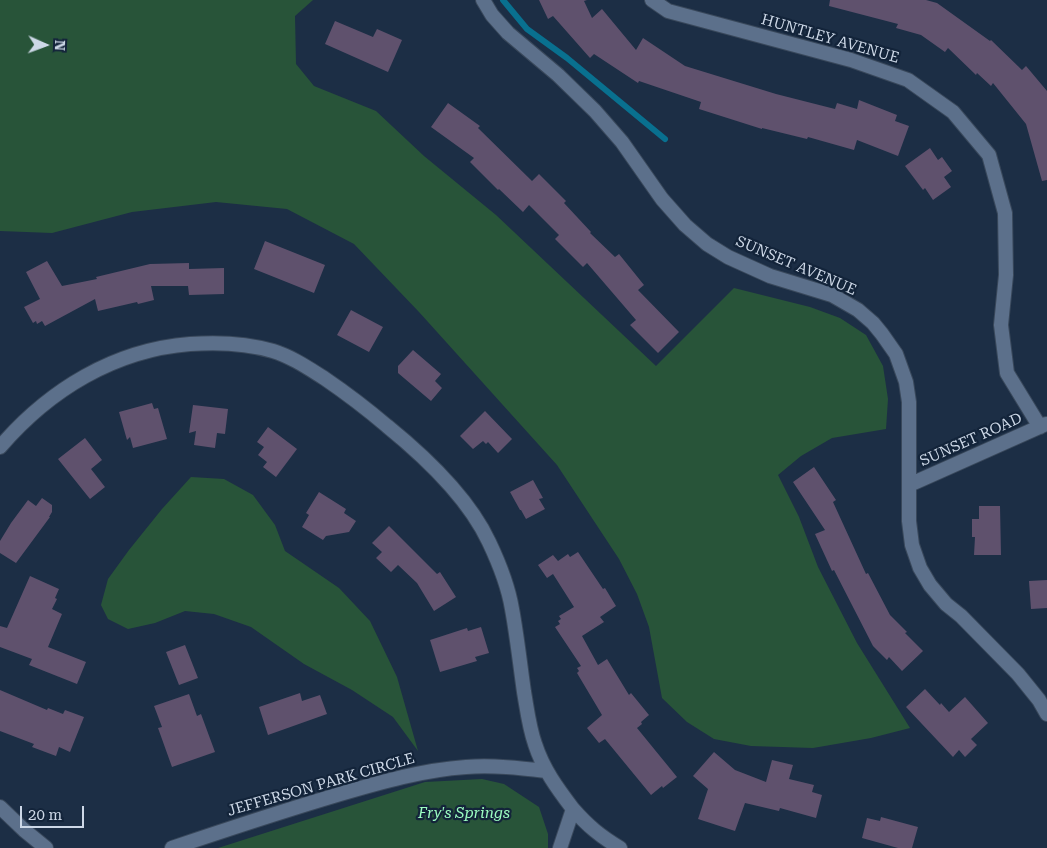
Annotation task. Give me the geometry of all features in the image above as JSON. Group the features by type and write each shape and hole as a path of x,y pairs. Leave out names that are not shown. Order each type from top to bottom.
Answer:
{"street":[{"name":"SUNSET AVENUE","path":"483,0 492,16 508,33 558,75 595,111 622,142 662,199 685,225 707,244 728,257 770,276 832,295 858,310 878,328 896,354 906,382 909,402 909,521 912,545 920,568 930,585 946,604 961,616 1018,674 1039,700 1047,714"},
{"name":"HUNTLEY AVENUE","path":"652,0 668,11 851,60 908,80 953,112 990,155 1005,213 1006,275 1001,325 1008,373 1043,426"},
{"path":"0,447 47,401 76,381 108,364 142,352 170,346 206,343 240,344 274,352 301,364 355,400 408,444 451,486 469,508 488,539 503,572 512,606 528,714 535,744 546,771 588,826 620,848"},
{"name":"SUNSET ROAD","path":"908,485 1043,426"},
{"name":"JEFFERSON PARK CIRCLE","path":"172,848 284,810 424,772 467,766 511,767 546,771"},
{"path":"0,807 46,848"},
{"path":"560,848 573,808"}],"green space":[{"path":"0,0 313,0 295,16 296,64 314,86 376,111 424,156 496,215 656,366 734,288 810,307 840,318 866,335 883,366 888,399 886,429 832,438 801,456 778,475 799,517 818,567 857,643 910,728 871,738 813,748 751,746 714,739 687,722 662,698 649,627 637,594 619,559 557,465 419,312 354,244 287,209 216,202 132,212 52,233 0,231"},
{"path":"191,477 224,479 253,495 275,525 285,551 339,588 370,621 397,677 418,751 393,717 352,690 304,664 251,627 214,614 185,611 155,623 128,629 108,619 101,605 108,579 162,509"},
{"name":"Fry's Springs","path":"482,779 504,784 539,807 548,834 548,848 218,848 425,782"}],"building":[{"path":"539,0 587,0 584,1 592,18 602,9 636,50 643,38 685,66 776,94 835,109 837,103 857,109 859,100 897,115 895,121 909,126 898,156 857,140 854,150 808,137 807,139 762,129 699,109 701,102 639,81 638,83 594,54 590,58 553,16 548,19"},
{"path":"830,0 926,0 937,3 991,40 1022,70 1026,66 1047,91 1047,180 1042,181 1026,124 993,83 991,86 977,73 976,75 948,48 945,52 921,35 896,28 898,24 829,6"},
{"path":"335,21 373,37 377,29 402,40 388,72 325,44"},
{"path":"448,103 480,126 478,128 532,181 539,174 566,201 564,203 590,233 615,257 619,254 644,285 638,290 679,332 658,353 630,325 636,320 587,263 583,267 555,239 559,235 529,205 523,212 470,162 474,158 431,127"},
{"path":"930,148 938,160 942,157 952,171 944,177 951,187 933,200 905,166"},
{"path":"265,241 325,265 314,293 254,269"},
{"path":"47,261 62,286 97,279 96,277 150,264 189,263 189,269 224,268 224,294 189,295 188,286 151,286 154,300 98,311 95,299 45,326 42,321 37,324 36,321 33,323 24,307 40,299 26,272"},
{"path":"351,310 383,327 369,352 337,335"},
{"path":"413,350 441,374 435,381 442,388 431,401 398,373 398,366"},
{"path":"152,403 154,409 158,408 167,439 133,448 130,437 127,440 119,412"},
{"path":"193,405 228,409 225,434 217,433 215,448 194,445 196,431 189,433"},
{"path":"485,411 512,439 498,453 488,442 486,444 483,441 473,449 460,436"},
{"path":"268,427 297,449 276,477 263,467 267,462 258,455 264,447 257,442"},
{"path":"85,438 102,460 91,469 105,487 90,499 58,459"},
{"path":"814,467 836,500 833,502 866,574 868,573 890,615 923,651 902,671 889,657 887,660 873,646 834,570 832,571 815,534 825,530 793,482"},
{"path":"533,480 543,498 539,499 545,509 526,519 510,492"},
{"path":"319,492 346,509 344,513 356,521 349,532 326,536 323,540 302,527 309,515 306,513"},
{"path":"42,498 52,505 50,517 16,563 0,553 0,541 28,500 36,506"},
{"path":"979,506 1000,506 1001,555 974,555 975,537 972,537 972,519 979,519"},
{"path":"389,526 437,574 440,572 456,597 434,611 417,583 398,565 391,572 376,558 382,552 372,543"},
{"path":"578,552 616,606 600,617 604,622 582,636 598,665 607,659 629,695 631,693 649,715 637,728 677,777 651,795 605,739 599,743 587,728 602,715 577,673 579,671 577,668 581,666 555,627 560,624 558,621 561,619 559,616 574,607 553,574 547,578 538,565 553,555 558,561 568,554 570,557"},
{"path":"30,576 59,589 52,609 62,614 48,647 86,662 77,684 29,665 32,659 0,647 0,626 7,628"},
{"path":"1047,580 1047,608 1031,609 1029,581"},
{"path":"481,627 489,653 475,657 477,661 440,672 430,640 467,628 468,631"},
{"path":"185,645 198,678 179,685 166,652"},
{"path":"925,689 949,712 965,697 988,723 971,739 977,745 965,757 959,750 953,757 906,707"},
{"path":"0,690 47,710 48,708 63,714 65,710 84,717 70,752 59,747 56,756 32,747 34,744 0,731"},
{"path":"300,693 302,701 320,695 327,714 268,735 259,707"},
{"path":"189,694 197,716 201,714 215,752 172,767 158,728 162,727 154,706"},
{"path":"714,752 735,770 766,782 772,760 793,765 789,779 814,785 812,792 822,795 816,818 780,808 779,811 745,803 735,831 698,819 708,789 693,776"},
{"path":"881,817 918,827 912,848 898,848 862,838 867,818 880,821"}],"waterway":[{"path":"503,0 527,29 567,58 665,139"}]}
